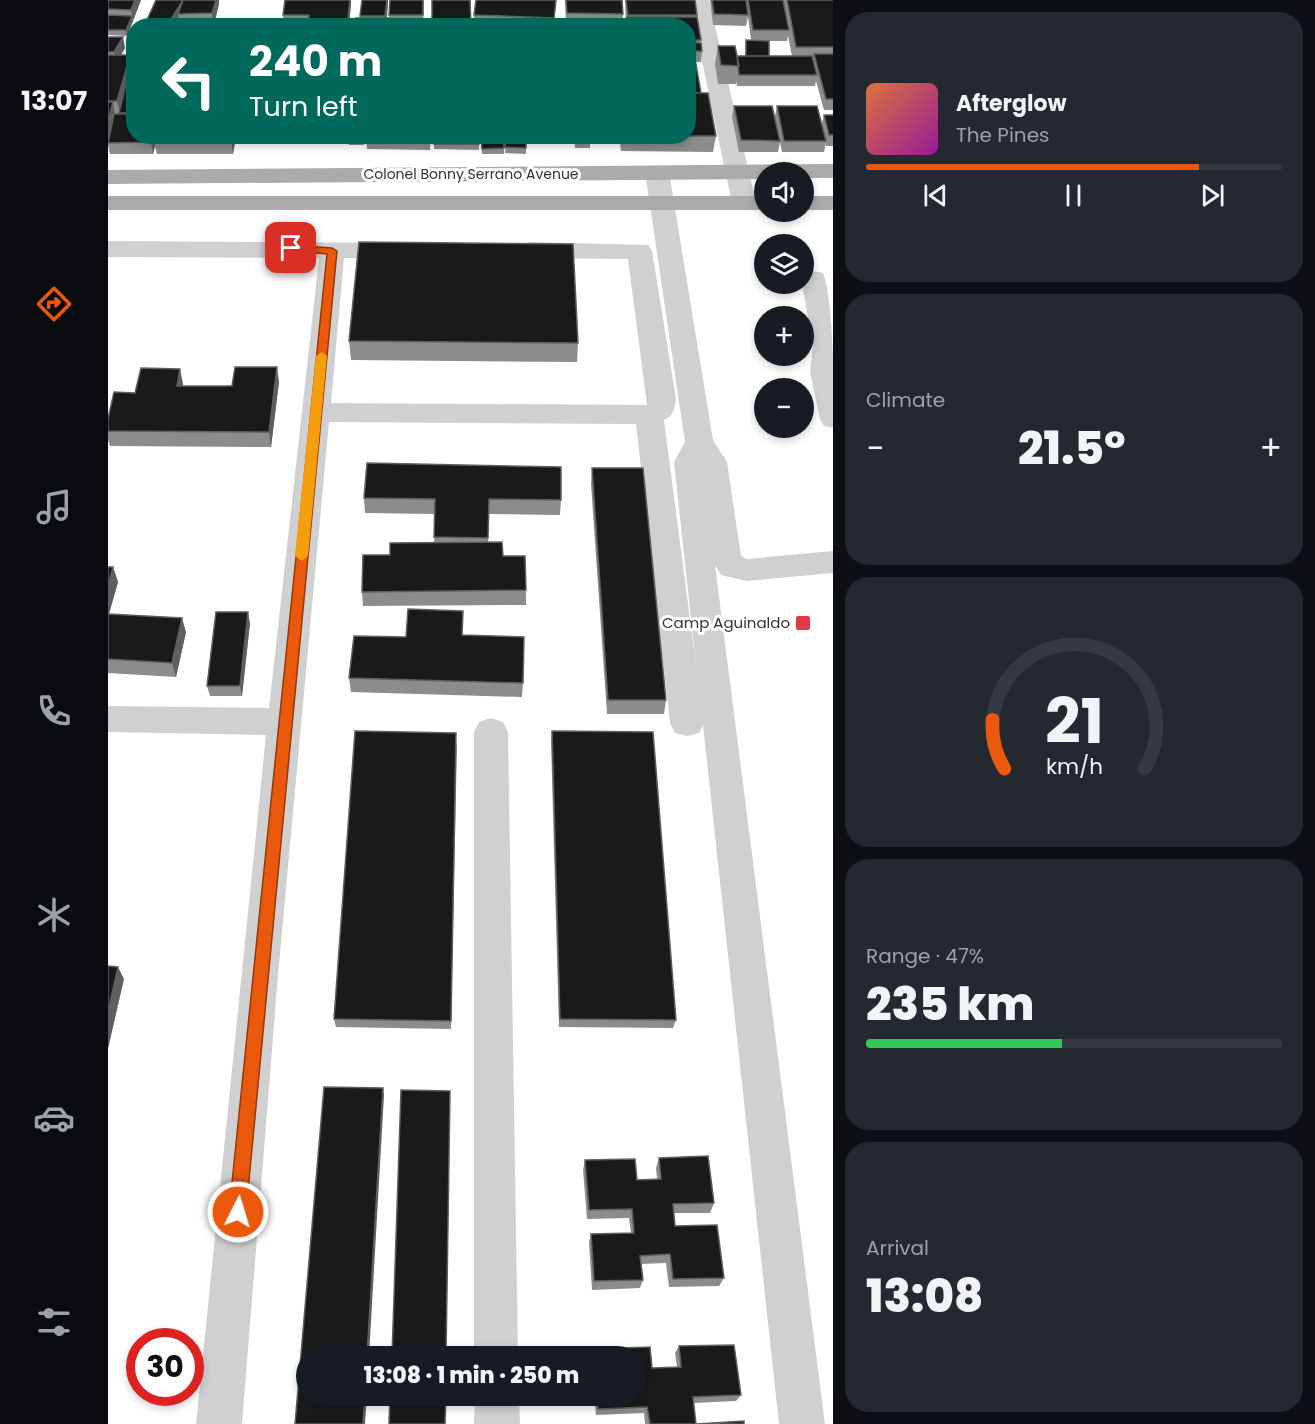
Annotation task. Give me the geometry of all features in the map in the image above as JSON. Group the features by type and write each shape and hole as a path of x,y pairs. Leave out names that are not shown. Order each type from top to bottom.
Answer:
{"main road":[{"name":"Colonel Bonny Serrano Avenue","path":"108,203 660,187 736,171 833,171"},
{"name":"Colonel Bonny Serrano Avenue","path":"108,177 660,187 754,203"},
{"path":"814,203 833,202"}],"street":[{"path":"699,0 736,171 754,203"},
{"path":"660,187 699,442 713,462 726,556 732,567 747,570 833,562"},
{"path":"108,249 428,250"},
{"path":"316,412 649,415 660,411 662,399 639,251 511,250"},
{"path":"219,1424 332,251"},
{"path":"814,279 830,358 825,372 833,414"},
{"path":"649,415 687,723"},
{"path":"699,442 688,462 802,1424"},
{"path":"108,719 285,722"},
{"path":"491,732 496,1346"},
{"path":"497,1406 497,1424"}],"building":[{"path":"108,0 135,0 131,10 108,9"},
{"path":"156,0 183,0 172,18 148,18"},
{"path":"183,0 216,0 212,13 178,14"},
{"path":"285,0 350,0 348,18 309,18 309,15 283,15"},
{"path":"362,0 387,0 385,16 360,16"},
{"path":"390,0 423,0 423,15 389,15"},
{"path":"432,0 470,0 471,18 432,18"},
{"path":"476,0 556,0 554,18 474,15"},
{"path":"566,0 622,0 623,14 567,13"},
{"path":"626,0 695,0 697,15 628,15"},
{"path":"712,0 746,0 748,15 714,14"},
{"path":"748,0 783,0 789,30 753,30"},
{"path":"787,0 833,0 833,47 796,47"},
{"path":"108,15 132,16 126,18 126,30 108,30"},
{"path":"697,17 701,40 696,40 696,18 627,18"},
{"path":"108,37 123,37 114,52 108,52"},
{"path":"746,40 769,41 769,56 746,56"},
{"path":"696,43 701,43 702,51 696,51"},
{"path":"718,46 735,46 739,66 721,65"},
{"path":"814,54 833,54 833,99 826,99"},
{"path":"108,55 126,55 126,69 117,101 108,101"},
{"path":"737,56 812,56 817,75 739,75"},
{"path":"696,65 701,93 696,93"},
{"path":"126,84 126,113 119,113"},
{"path":"696,93 708,93 716,136 696,136"},
{"path":"108,102 113,102 108,121"},
{"path":"734,106 772,106 780,141 741,140"},
{"path":"777,106 817,106 826,141 784,141"},
{"path":"114,114 126,114 126,143 108,143"},
{"path":"824,115 833,115 833,135 829,135"},
{"path":"482,144 504,144 504,148 482,149"},
{"path":"505,144 526,144 526,148 505,147"},
{"path":"359,242 573,244 578,343 349,341"},
{"path":"235,367 277,367 269,432 108,431 108,419 114,392 135,393 141,368 180,369 177,386 232,386"},
{"path":"367,463 561,467 561,500 489,499 488,538 434,537 435,499 364,498"},
{"path":"592,468 643,468 666,700 608,700"},
{"path":"502,542 503,556 525,556 526,590 362,592 363,555 390,555 390,543"},
{"path":"108,567 113,567 108,586"},
{"path":"408,609 463,611 462,635 524,637 523,683 349,678 354,636 406,637"},
{"path":"216,612 248,612 240,686 207,686"},
{"path":"108,614 182,618 172,663 108,659"},
{"path":"355,731 456,733 451,1021 334,1019"},
{"path":"552,731 653,732 676,1020 560,1019"},
{"path":"108,966 118,967 108,1012"},
{"path":"324,1087 383,1088 368,1346 302,1346"},
{"path":"401,1090 450,1091 446,1346 392,1346"},
{"path":"708,1156 714,1203 673,1204 675,1226 717,1225 724,1278 673,1279 670,1254 640,1256 643,1280 594,1281 591,1234 634,1233 632,1209 589,1210 585,1160 635,1159 637,1180 661,1179 659,1158"},
{"path":"734,1345 741,1395 693,1397 696,1424 650,1424 647,1407 598,1409 598,1406 647,1406 647,1347 650,1347 652,1368 681,1367 679,1346"},
{"path":"297,1406 364,1406 363,1424 295,1424"},
{"path":"390,1406 446,1406 445,1424 389,1424"},
{"path":"744,1421 744,1424 696,1424"}],"slow traffic":[{"path":"302,556 322,356"}],"place":[{"name":"Camp Aguinaldo","path":"803,623"}],"route":[{"path":"238,1212 261,952 332,251 291,248"}]}
